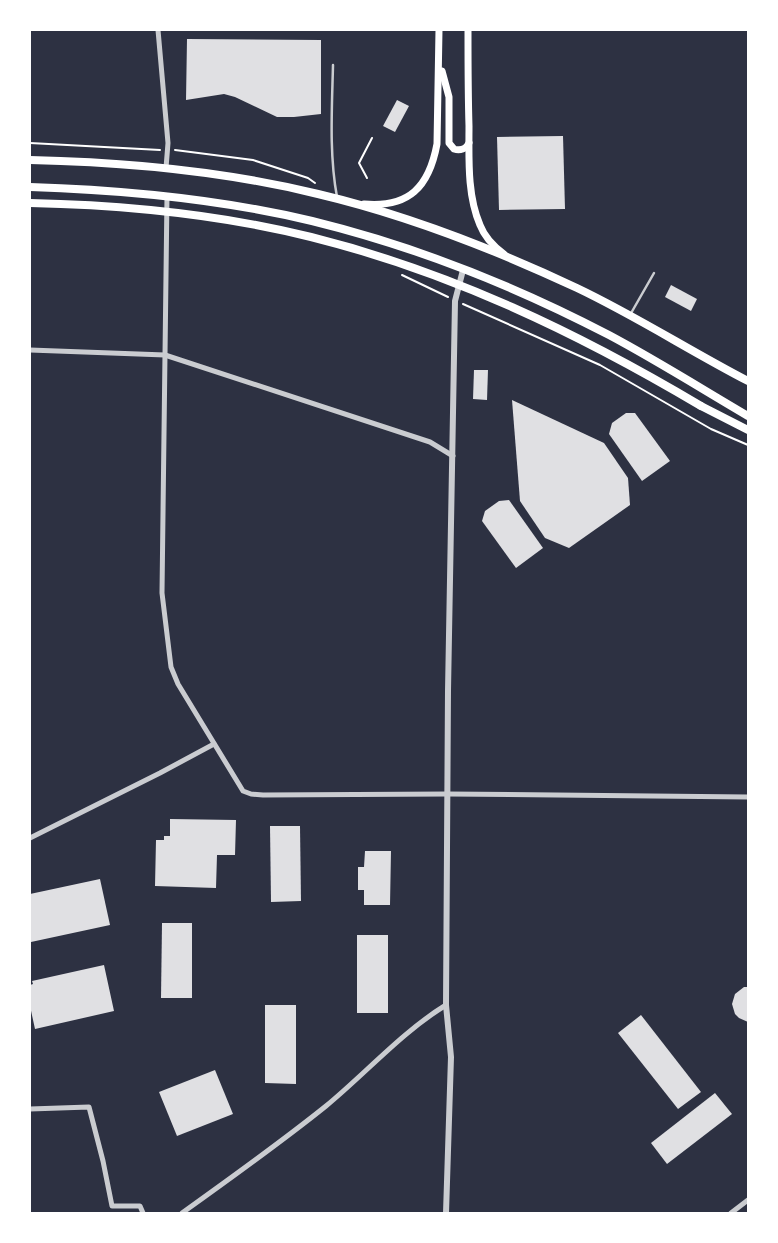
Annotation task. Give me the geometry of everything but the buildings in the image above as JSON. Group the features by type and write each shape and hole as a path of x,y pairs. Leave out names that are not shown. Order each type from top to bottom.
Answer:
{"main road":[{"path":"30,159 166,168 257,181 337,199 369,204 388,204 404,199 418,190 423,183 432,167 437,144 439,30"},
{"path":"468,30 469,142 475,211 480,226 492,244 503,254 517,262"},
{"path":"439,63 449,97 449,143 454,149 461,150 469,142"},
{"path":"30,188 116,191 252,208 312,221 365,236 463,270 520,293 587,324 651,358 748,415"},
{"path":"337,199 442,232 517,262 630,315 748,381"},
{"path":"30,203 184,214 270,228 344,246 428,273 533,316 621,360 701,406 748,429"}],"street":[{"path":"158,30 168,150 166,168"},
{"path":"167,196 162,593 171,667 178,684 235,781 243,791 251,794 748,797"},
{"path":"446,1213 451,1057 446,1006 448,691 455,301 463,270"},
{"path":"30,350 165,355 430,442 453,456"},
{"path":"30,838 214,744"},
{"path":"182,1213 232,1178 326,1106 428,1016 446,1006"},
{"path":"30,1109 89,1107 112,1206 140,1206 143,1213"},
{"path":"731,1213 748,1200"}],"lane":[{"path":"333,65 333,162 337,199"},
{"path":"630,315 654,273"}],"path":[{"path":"367,178 360,163 372,138"},
{"path":"30,143 186,150 253,160 308,178 315,183"},
{"path":"397,273 600,366 710,429 748,445"}]}
